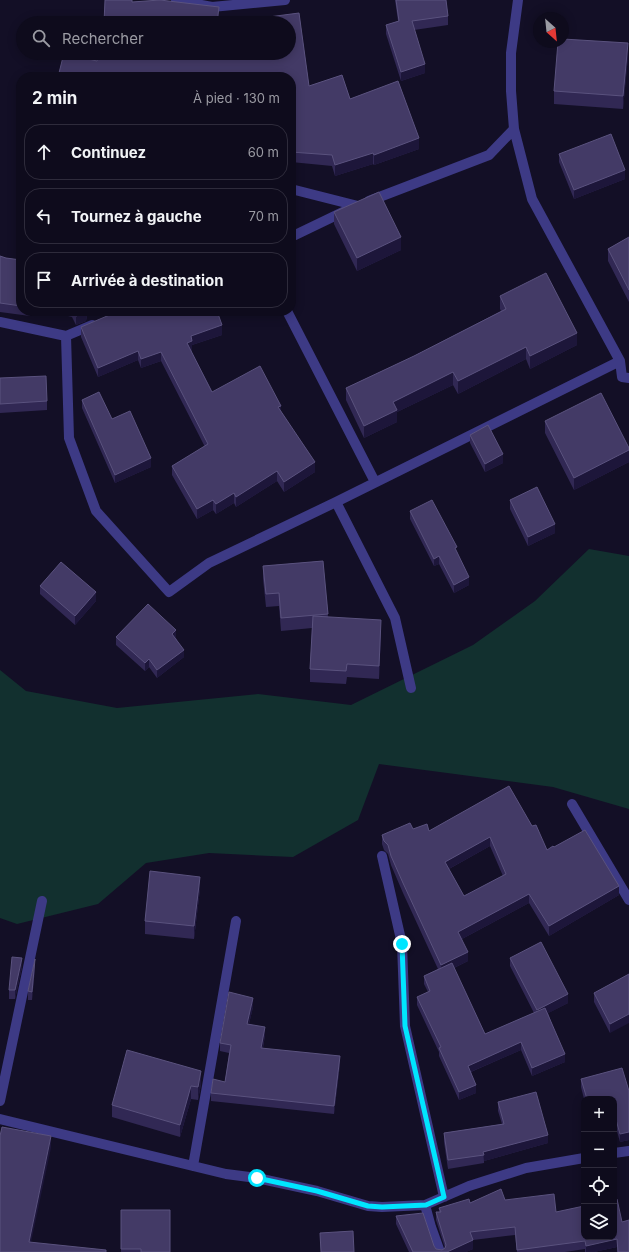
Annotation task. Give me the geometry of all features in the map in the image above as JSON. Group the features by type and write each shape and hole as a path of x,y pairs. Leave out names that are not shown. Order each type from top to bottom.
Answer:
{"street":[{"path":"176,0 212,7 285,0"},
{"path":"518,0 511,53 511,91 514,130 532,199 620,361 622,377 629,378"},
{"path":"296,235 358,206 489,155 514,130"},
{"path":"296,190 358,206"},
{"path":"290,316 375,482"},
{"path":"0,322 66,336 103,320"},
{"path":"66,336 69,438 96,511 169,592 209,563 336,502 620,361"},
{"path":"336,502 394,618 412,688"},
{"path":"572,804 629,900"},
{"path":"382,856 402,944 405,1026 444,1197"},
{"path":"0,1101 42,901"},
{"path":"193,1166 236,921"},
{"path":"0,1119 226,1174 257,1178 317,1191 368,1206 382,1207 426,1205 469,1186 526,1168 581,1159"},
{"path":"617,1153 629,1152"},
{"path":"426,1205 431,1227 440,1252"}],"green space":[{"path":"589,549 629,556 629,809 553,787 379,764 358,820 293,857 209,853 146,863 98,904 17,924 0,918 0,670 26,691 117,708 258,694 351,705 473,645 535,601"}],"building":[{"path":"105,0 132,0 132,2 160,0 219,7 218,16 104,16"},
{"path":"396,0 446,0 448,16 412,21 425,64 401,72 386,25 399,21"},
{"path":"299,13 309,86 342,75 350,99 398,81 419,138 374,155 373,153 335,165 332,155 296,152 296,72 59,72 62,60 296,60 296,16 276,16"},
{"path":"569,39 628,43 623,96 554,91 558,48 569,48"},
{"path":"611,134 625,170 574,190 559,154"},
{"path":"379,192 401,237 357,258 334,212"},
{"path":"629,237 629,290 608,249"},
{"path":"0,256 16,259 16,305 0,303"},
{"path":"546,273 577,333 530,356 526,347 458,381 453,372 393,402 397,410 364,426 346,388 414,356 506,309 500,296"},
{"path":"107,316 219,316 222,325 191,336 192,341 187,343 212,392 260,366 281,406 278,407 315,462 284,482 277,471 236,497 234,493 216,504 213,500 197,509 172,466 208,444 161,352 141,359 138,351 98,368 81,327"},
{"path":"46,376 47,401 0,404 0,378"},
{"path":"99,392 112,419 130,411 151,458 115,475 82,400"},
{"path":"601,393 629,450 574,478 545,421"},
{"path":"488,425 503,454 485,464 470,435"},
{"path":"537,487 555,524 528,537 510,500"},
{"path":"432,500 457,547 455,548 469,577 454,585 439,556 434,559 410,511"},
{"path":"323,561 328,614 281,618 279,593 266,594 263,566"},
{"path":"61,562 96,592 75,616 40,586"},
{"path":"148,604 176,630 172,634 184,650 157,670 149,659 145,663 116,637"},
{"path":"313,616 381,620 379,666 347,664 346,671 310,669"},
{"path":"509,786 532,826 536,825 547,850 585,830 619,886 549,926 529,894 458,932 468,952 441,965 391,856 388,845 384,841 382,835 410,823 413,829 427,824 429,831","holes":["490,837 506,874 464,896 445,862"]},
{"path":"150,871 200,877 194,926 145,921"},
{"path":"541,942 568,994 537,1010 510,958"},
{"path":"12,957 22,958 15,990 9,990"},
{"path":"35,959 32,992 28,991"},
{"path":"452,963 485,1034 545,1008 565,1054 532,1068 521,1042 468,1066 476,1085 459,1092 439,1048 441,1047 417,997 430,991 424,976"},
{"path":"629,974 629,1014 610,1024 594,993"},
{"path":"229,992 253,998 247,1024 265,1027 261,1048 340,1056 334,1106 211,1093 213,1079 225,1082 231,1045 220,1043"},
{"path":"127,1050 201,1071 198,1087 191,1086 180,1125 112,1105"},
{"path":"622,1068 629,1091 629,1132 620,1134 617,1123 617,1096 586,1096 581,1079"},
{"path":"536,1092 548,1135 483,1152 484,1155 448,1160 444,1133 504,1124 498,1102"},
{"path":"2,1127 51,1136 29,1242 106,1250 106,1252 0,1252 0,1136"},
{"path":"501,1189 505,1200 554,1194 556,1212 581,1207 581,1240 613,1240 586,1246 585,1241 517,1250 515,1227 470,1232 473,1240 447,1252 413,1252 396,1216 423,1213 434,1246 436,1249 442,1250 446,1245 436,1212 441,1212 439,1208 469,1199 470,1203"},
{"path":"617,1199 622,1222 629,1220 629,1252 618,1252"},
{"path":"121,1210 170,1210 170,1252 141,1252 141,1249 121,1249"},
{"path":"353,1231 354,1252 321,1252 320,1233"}],"route":[{"path":"257,1178 317,1191 368,1206 382,1207 426,1205 444,1197 405,1026 402,944"}]}
